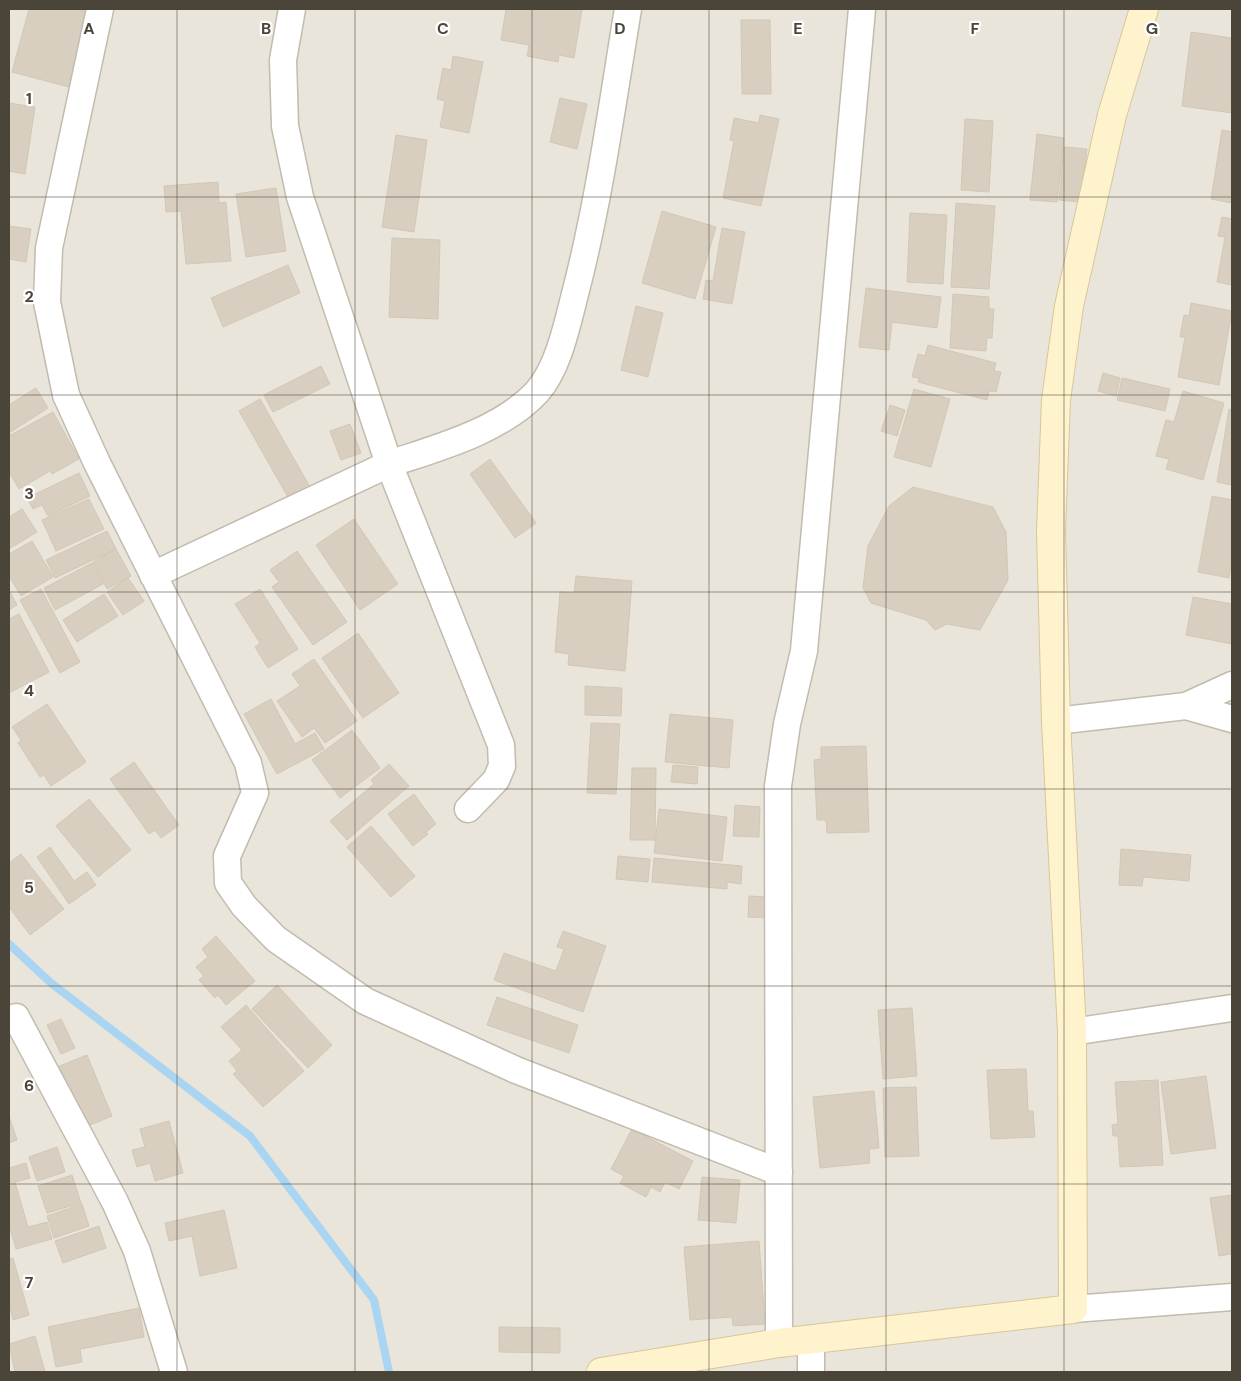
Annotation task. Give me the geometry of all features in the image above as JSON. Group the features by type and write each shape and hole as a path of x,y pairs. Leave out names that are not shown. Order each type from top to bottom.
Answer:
{"street":[{"path":"100,9 49,248 47,302 66,395 97,463 248,763 255,794 227,856 228,883 244,906 276,939 365,1001 516,1070 779,1172"},
{"path":"292,9 283,60 285,126 300,197 389,464 501,745 502,766 496,780 468,809"},
{"path":"153,575 389,464 465,439 506,417 537,392 550,370 564,338 589,243 628,9"},
{"path":"779,1343 778,786 787,724 804,651 862,9"},
{"path":"1073,1309 1072,1032 1056,720 1051,531 1056,400 1069,306 1112,115 1144,9"},
{"path":"1056,720 1186,706 1232,685"},
{"path":"1186,706 1232,719"},
{"path":"1072,1032 1232,1008"},
{"path":"16,1017 115,1202 133,1243 174,1372"},
{"path":"601,1372 811,1339 1073,1309 1232,1297"},
{"path":"811,1339 811,1372"}],"shaded area":[{"path":"9,9 1232,9 1232,1372 9,1372"}],"building":[{"path":"29,9 89,9 69,87 12,72"},
{"path":"506,9 582,9 574,58 559,55 558,62 527,56 529,45 501,40"},
{"path":"741,20 770,20 771,94 742,94"},
{"path":"1191,32 1232,38 1232,113 1182,106"},
{"path":"453,56 483,62 469,133 440,127 445,101 437,99 443,68 451,70"},
{"path":"560,98 587,104 577,149 550,142"},
{"path":"9,103 35,107 25,174 9,171"},
{"path":"760,115 779,119 761,206 723,198 734,141 730,140 734,118 759,123"},
{"path":"965,119 993,121 989,192 961,190"},
{"path":"1222,130 1232,132 1232,203 1211,199"},
{"path":"1037,134 1064,138 1057,202 1030,200"},
{"path":"396,135 427,140 414,232 382,227"},
{"path":"1064,147 1087,149 1081,202 1059,200"},
{"path":"218,182 219,203 226,202 231,261 186,264 181,211 166,212 164,186"},
{"path":"276,188 286,251 246,257 236,194"},
{"path":"956,203 995,206 989,289 951,287"},
{"path":"662,211 716,227 695,299 642,283"},
{"path":"910,213 947,215 943,284 907,282"},
{"path":"1222,217 1232,219 1232,285 1217,282 1225,237 1218,236"},
{"path":"9,226 31,229 26,262 9,259"},
{"path":"722,228 745,232 732,304 703,299 706,280 713,281"},
{"path":"392,238 440,240 438,319 389,317"},
{"path":"288,265 300,293 223,327 211,298"},
{"path":"866,288 941,297 937,328 892,322 889,350 859,347"},
{"path":"953,294 989,297 989,309 994,309 992,338 987,338 986,351 950,348"},
{"path":"1191,303 1232,311 1219,385 1178,377 1185,337 1180,337 1184,315 1189,316"},
{"path":"636,306 663,313 648,377 621,370"},
{"path":"928,345 996,363 994,371 1001,372 996,392 989,391 987,400 918,382 919,378 912,377 918,354 925,356"},
{"path":"321,366 330,384 273,412 264,395"},
{"path":"1103,373 1120,378 1116,396 1098,391"},
{"path":"1122,378 1170,389 1165,411 1117,400"},
{"path":"36,388 48,408 9,433 9,405"},
{"path":"914,389 950,399 931,467 894,457"},
{"path":"1183,391 1224,403 1203,480 1166,469 1169,459 1156,456 1166,420 1174,422"},
{"path":"260,399 310,487 289,499 239,411"},
{"path":"890,405 905,410 897,436 881,431"},
{"path":"1229,409 1232,410 1232,485 1217,482"},
{"path":"53,412 79,459 52,474 50,471 19,489 9,472 9,436"},
{"path":"350,424 361,453 341,460 330,431"},
{"path":"490,459 536,523 515,538 470,474"},
{"path":"79,473 90,496 48,516 42,505 33,509 27,498"},
{"path":"913,487 993,507 1006,532 1008,580 980,630 947,624 935,630 926,620 871,603 863,588 868,546 889,506"},
{"path":"1212,496 1232,500 1232,560 1229,578 1198,572"},
{"path":"89,499 104,529 56,551 42,520"},
{"path":"22,509 37,532 9,549 9,517"},
{"path":"354,519 398,584 360,610 316,545"},
{"path":"107,531 116,549 55,578 46,560"},
{"path":"32,541 53,577 21,596 9,576 9,554"},
{"path":"116,549 131,576 107,589 93,562"},
{"path":"297,551 347,622 313,645 272,587 279,582 270,570"},
{"path":"92,563 103,584 55,610 44,588"},
{"path":"576,576 632,581 625,671 568,665 569,654 555,652 560,592 574,593"},
{"path":"128,578 144,601 123,615 107,592"},
{"path":"41,589 80,662 60,673 20,600"},
{"path":"260,589 298,649 268,668 255,647 260,643 235,604"},
{"path":"9,590 17,605 9,610"},
{"path":"104,594 118,616 77,642 63,620"},
{"path":"1193,597 1232,604 1232,644 1186,635"},
{"path":"19,614 49,672 9,693 9,619"},
{"path":"358,633 399,693 363,718 322,658"},
{"path":"314,659 357,721 325,743 314,728 302,737 277,701 300,686 292,674"},
{"path":"585,686 622,688 621,716 585,715"},
{"path":"271,699 295,744 315,733 324,749 277,774 244,714"},
{"path":"47,704 86,762 51,786 44,775 40,777 18,743 21,740 12,727"},
{"path":"670,714 733,720 729,768 665,762"},
{"path":"591,723 620,724 616,794 587,793"},
{"path":"352,730 380,768 340,798 312,760"},
{"path":"866,746 869,832 827,833 826,820 817,820 814,760 821,759 821,747"},
{"path":"134,762 179,825 161,838 155,830 149,834 110,779"},
{"path":"389,764 409,786 347,840 330,821 374,784 371,780"},
{"path":"673,765 698,767 697,784 671,782"},
{"path":"632,768 656,768 655,840 630,840"},
{"path":"414,794 436,824 426,832 428,834 413,846 388,814"},
{"path":"89,799 131,850 98,877 56,826"},
{"path":"735,805 760,807 759,837 733,836"},
{"path":"659,809 727,817 722,861 654,853"},
{"path":"371,826 415,876 391,897 347,847"},
{"path":"50,847 74,881 87,872 96,885 69,904 37,857"},
{"path":"1121,849 1191,855 1189,881 1143,877 1142,886 1119,885"},
{"path":"21,854 64,909 30,935 9,907 9,863"},
{"path":"618,856 650,859 648,882 616,879"},
{"path":"654,858 742,866 741,884 727,882 727,889 652,882"},
{"path":"749,896 769,897 768,918 748,917"},
{"path":"563,931 606,946 583,1012 494,980 504,953 556,971 564,949 557,947"},
{"path":"216,936 255,981 226,1005 218,995 215,998 199,980 204,976 196,967 208,957 202,949"},
{"path":"277,985 332,1045 308,1068 252,1009"},
{"path":"497,997 578,1025 569,1053 487,1025"},
{"path":"246,1005 304,1071 263,1107 233,1074 237,1071 229,1061 242,1050 221,1027"},
{"path":"912,1008 917,1076 883,1079 878,1010"},
{"path":"61,1019 75,1048 61,1054 47,1025"},
{"path":"87,1055 112,1116 83,1128 57,1067"},
{"path":"1026,1069 1028,1111 1033,1111 1035,1137 991,1139 987,1070"},
{"path":"1206,1076 1216,1148 1171,1154 1161,1082"},
{"path":"1158,1080 1163,1165 1120,1167 1118,1136 1113,1136 1112,1125 1118,1124 1115,1082"},
{"path":"916,1087 919,1156 885,1157 883,1088"},
{"path":"874,1091 879,1148 869,1149 870,1163 820,1168 813,1097"},
{"path":"9,1116 17,1140 9,1143"},
{"path":"169,1121 183,1173 155,1181 150,1163 137,1167 132,1150 145,1147 140,1129"},
{"path":"632,1129 693,1161 679,1189 665,1182 660,1192 651,1187 646,1197 620,1183 624,1176 611,1169"},
{"path":"57,1147 65,1172 37,1181 29,1157"},
{"path":"26,1163 30,1178 15,1182 28,1227 47,1222 52,1239 16,1249 9,1225 9,1168"},
{"path":"72,1175 81,1203 47,1213 38,1186"},
{"path":"702,1177 740,1180 736,1223 698,1220"},
{"path":"1232,1195 1232,1254 1219,1256 1210,1198"},
{"path":"82,1204 89,1226 54,1238 47,1216"},
{"path":"224,1210 237,1268 200,1276 192,1236 169,1241 165,1223"},
{"path":"99,1226 106,1248 63,1263 55,1241"},
{"path":"759,1241 765,1324 733,1326 732,1317 690,1320 684,1247"},
{"path":"13,1258 29,1315 13,1320 9,1303 9,1259"},
{"path":"139,1308 144,1337 80,1349 82,1362 56,1367 48,1327"},
{"path":"499,1327 560,1328 560,1353 499,1352"},
{"path":"35,1336 45,1372 15,1372 9,1344"}],"waterway":[{"path":"9,944 51,983 250,1136 374,1300 389,1372"}]}
